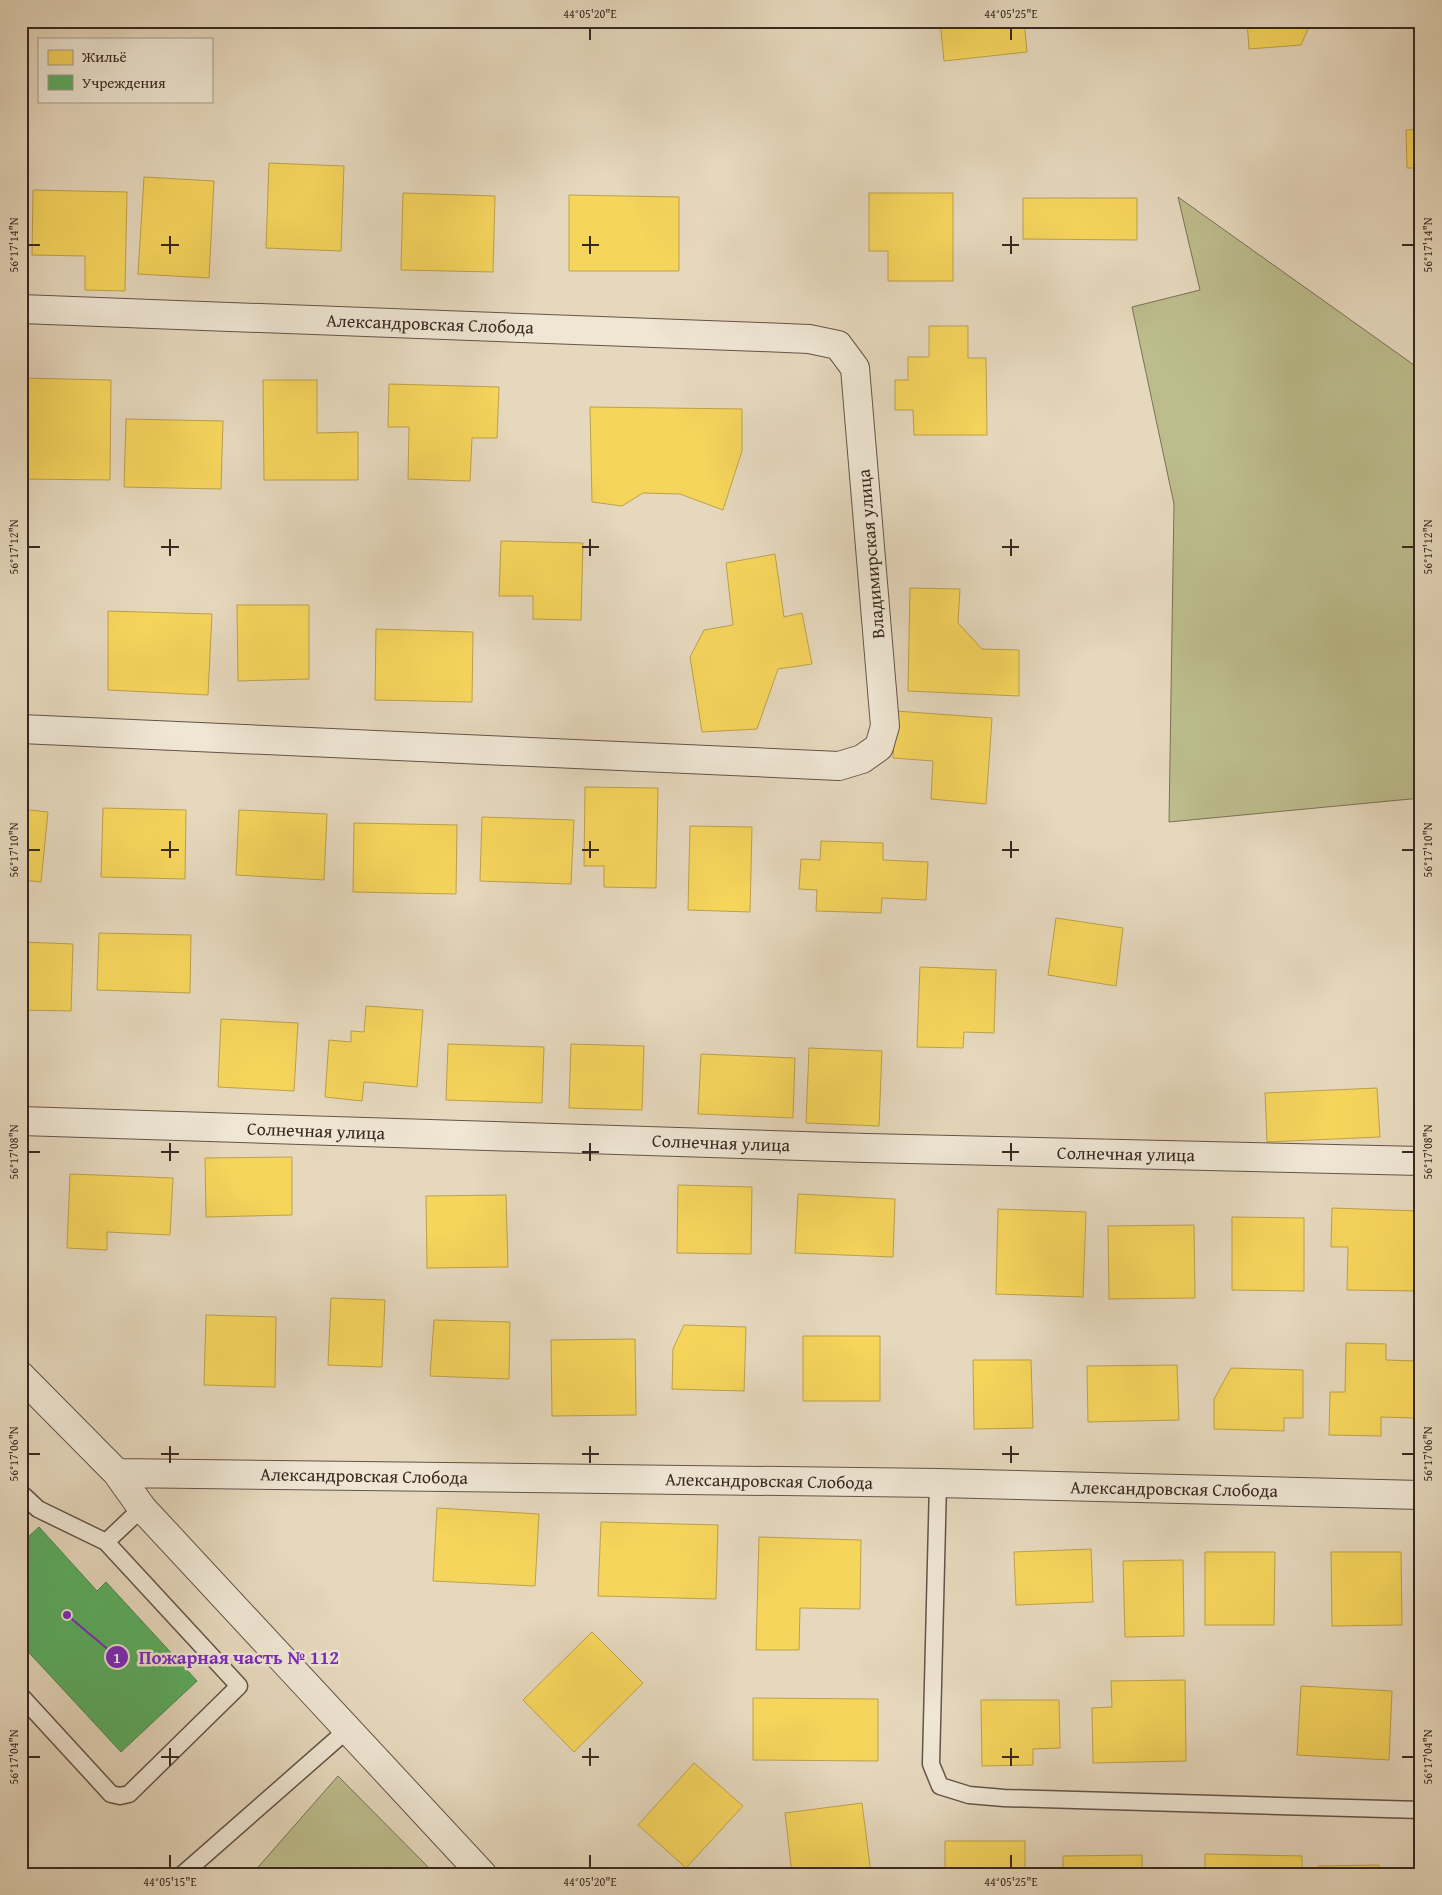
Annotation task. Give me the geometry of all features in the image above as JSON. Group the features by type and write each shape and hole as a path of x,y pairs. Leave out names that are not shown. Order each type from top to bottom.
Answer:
{"street":[{"name":"Александровская Слобода","path":"21,309 809,339 838,345"},
{"name":"Владимирская улица","path":"21,729 839,766 862,759 879,747 885,726 856,368 838,345"},
{"name":"Солнечная улица","path":"21,1121 856,1148 1421,1161"},
{"path":"21,1376 118,1473 142,1508 482,1874"},
{"name":"Александровская Слобода","path":"118,1473 938,1483 1421,1495"}],"lane":[{"path":"938,1483 932,1764 940,1786 969,1795 1004,1798 1421,1810"},
{"path":"21,1493 38,1509 106,1542 240,1686 129,1794 120,1796 110,1794 21,1696"},
{"path":"106,1542 142,1508"},
{"path":"183,1874 347,1730"}],"green space":[{"path":"1178,197 1421,370 1421,798 1169,822 1174,504 1132,307 1200,290"},
{"path":"338,1776 435,1874 252,1874"}],"building: Жильё":[{"path":"940,21 1024,21 1027,52 944,61"},
{"path":"1247,21 1308,21 1308,29 1301,45 1249,49"},
{"path":"1421,129 1421,168 1407,168 1406,130"},
{"path":"269,163 344,166 341,251 266,248"},
{"path":"144,177 214,181 209,278 138,274"},
{"path":"33,190 127,192 125,291 85,290 85,256 32,255"},
{"path":"403,193 495,196 493,272 401,270"},
{"path":"869,193 953,193 953,281 888,281 888,251 869,251"},
{"path":"569,195 679,197 679,271 569,271"},
{"path":"1023,198 1137,198 1137,240 1023,239"},
{"path":"929,326 968,326 968,358 986,358 987,435 914,435 913,410 895,410 895,380 908,380 908,357 929,357"},
{"path":"21,378 111,380 110,480 21,479"},
{"path":"263,380 317,380 317,433 358,432 358,480 264,480"},
{"path":"389,384 499,387 497,438 472,438 470,481 408,479 409,427 388,427"},
{"path":"590,407 742,409 742,451 723,510 680,494 643,493 622,506 592,502"},
{"path":"126,419 223,421 221,489 124,487"},
{"path":"501,541 583,543 581,620 533,619 533,596 499,596"},
{"path":"775,554 784,617 802,613 812,664 778,669 757,729 702,732 690,657 704,630 733,625 726,563"},
{"path":"910,588 960,589 958,623 982,649 1019,650 1019,696 908,691"},
{"path":"237,605 309,605 309,679 238,681"},
{"path":"108,611 212,614 208,695 108,690"},
{"path":"376,629 473,632 472,702 375,700"},
{"path":"896,711 992,718 986,804 931,799 933,761 893,758"},
{"path":"585,787 658,788 656,888 604,887 604,866 584,866"},
{"path":"103,808 186,810 185,879 101,877"},
{"path":"21,809 48,812 41,882 21,880"},
{"path":"239,810 327,814 324,880 236,875"},
{"path":"482,817 574,820 571,884 480,881"},
{"path":"354,823 457,825 456,894 353,892"},
{"path":"690,826 752,827 750,912 688,910"},
{"path":"821,841 883,843 883,860 928,862 926,900 882,898 881,913 816,911 817,890 799,889 801,859 820,860"},
{"path":"1056,918 1123,928 1116,986 1048,975"},
{"path":"99,933 191,935 190,993 97,990"},
{"path":"21,942 73,944 71,1011 21,1010"},
{"path":"920,967 996,970 994,1033 964,1032 963,1048 917,1047"},
{"path":"366,1006 423,1010 417,1087 364,1082 362,1101 325,1097 329,1040 351,1042 351,1031 364,1032"},
{"path":"221,1019 298,1023 294,1091 218,1087"},
{"path":"448,1044 544,1047 542,1103 446,1100"},
{"path":"571,1044 644,1046 642,1110 569,1108"},
{"path":"809,1048 882,1051 879,1126 806,1123"},
{"path":"701,1054 795,1058 793,1118 698,1114"},
{"path":"1377,1088 1380,1137 1267,1142 1265,1093"},
{"path":"292,1157 292,1215 206,1217 205,1158"},
{"path":"70,1174 173,1178 170,1235 107,1232 107,1250 67,1248"},
{"path":"678,1185 752,1187 751,1254 677,1253"},
{"path":"798,1194 895,1199 893,1257 795,1253"},
{"path":"506,1195 508,1267 427,1268 426,1196"},
{"path":"1332,1208 1419,1211 1417,1291 1347,1290 1348,1247 1331,1247"},
{"path":"998,1209 1086,1212 1083,1297 996,1294"},
{"path":"1232,1217 1304,1218 1304,1291 1232,1290"},
{"path":"1194,1225 1195,1298 1109,1299 1108,1226"},
{"path":"331,1298 385,1300 382,1367 328,1365"},
{"path":"206,1315 276,1317 275,1387 204,1385"},
{"path":"434,1320 510,1322 509,1379 430,1376"},
{"path":"684,1325 746,1327 744,1391 672,1389 673,1349"},
{"path":"803,1336 880,1336 880,1401 803,1401"},
{"path":"635,1339 636,1415 552,1416 551,1340"},
{"path":"1346,1343 1386,1344 1386,1360 1416,1361 1415,1418 1381,1417 1381,1436 1329,1435 1330,1392 1345,1392"},
{"path":"973,1360 1031,1360 1033,1428 974,1429"},
{"path":"1177,1365 1179,1420 1088,1422 1087,1366"},
{"path":"1231,1368 1303,1370 1303,1418 1284,1418 1284,1431 1214,1429 1214,1399"},
{"path":"437,1508 539,1514 535,1586 433,1581"},
{"path":"601,1522 718,1525 716,1599 598,1596"},
{"path":"759,1537 861,1540 860,1609 800,1608 799,1650 756,1650"},
{"path":"1091,1549 1093,1602 1016,1605 1014,1552"},
{"path":"1205,1552 1275,1552 1274,1625 1205,1625"},
{"path":"1331,1552 1401,1552 1402,1625 1332,1626"},
{"path":"1183,1560 1184,1636 1125,1637 1123,1561"},
{"path":"592,1632 643,1683 574,1752 523,1700"},
{"path":"1185,1680 1186,1761 1093,1763 1092,1708 1112,1707 1111,1681"},
{"path":"1301,1686 1392,1691 1389,1760 1297,1755"},
{"path":"753,1698 878,1699 878,1761 753,1760"},
{"path":"981,1700 1059,1700 1060,1748 1033,1749 1033,1765 982,1766"},
{"path":"694,1763 743,1806 686,1868 638,1825"},
{"path":"862,1803 871,1874 792,1874 785,1813"},
{"path":"945,1841 1025,1841 1025,1874 945,1874"},
{"path":"1205,1854 1302,1856 1302,1874 1205,1874"},
{"path":"1142,1855 1142,1874 1063,1874 1063,1856"},
{"path":"1379,1865 1379,1874 1318,1874 1318,1866"}],"building: Учреждения":[{"path":"39,1527 97,1591 106,1582 197,1681 121,1752 21,1644 21,1532 27,1538"}],"place":[{"name":"Пожарная часть № 112","path":"67,1615"}]}
